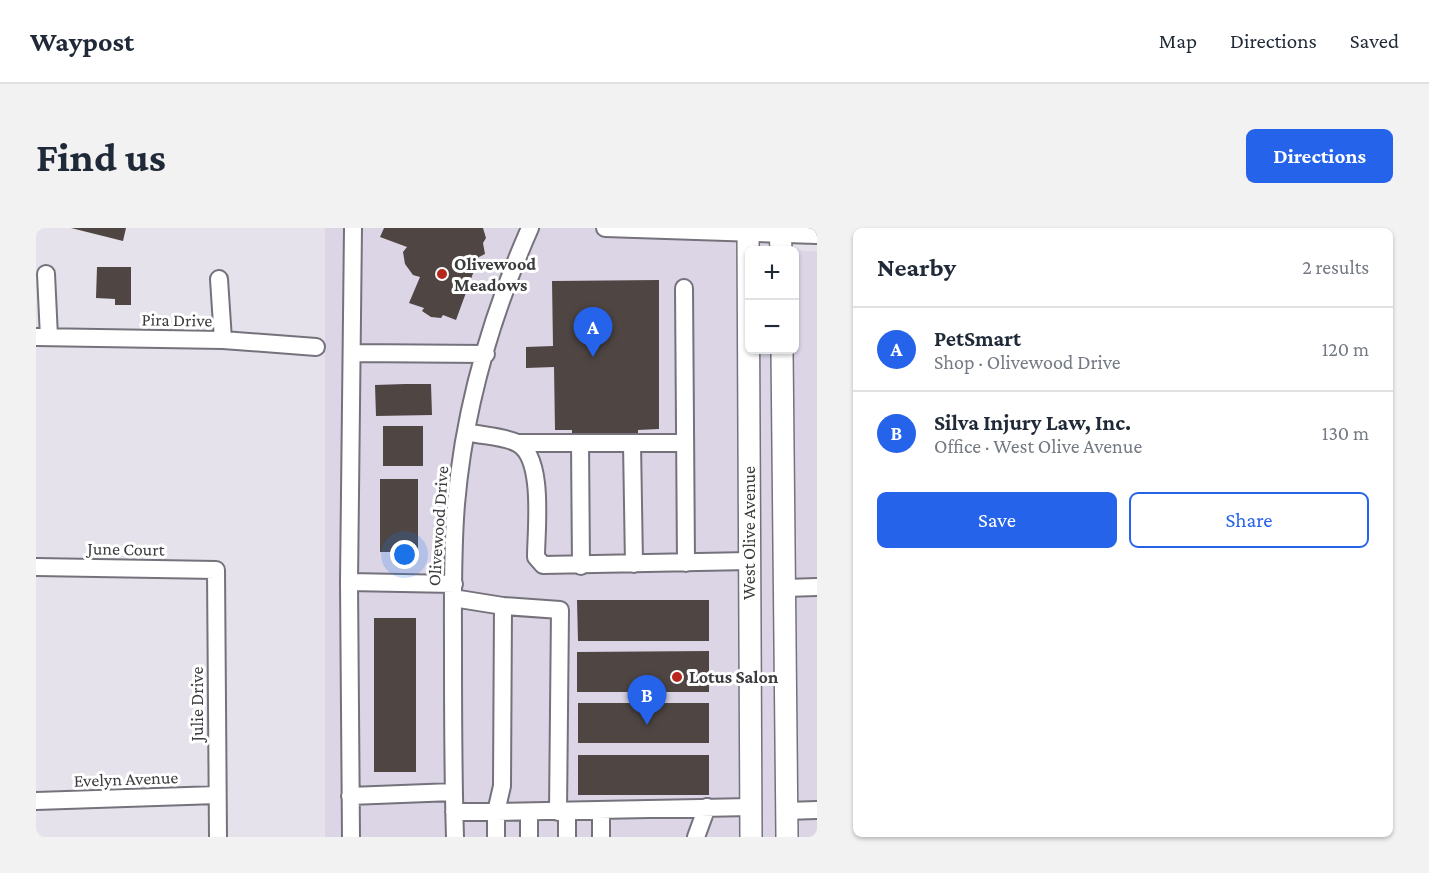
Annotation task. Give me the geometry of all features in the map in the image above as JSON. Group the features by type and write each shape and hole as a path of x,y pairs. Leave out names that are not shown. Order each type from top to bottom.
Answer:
{"main road":[{"name":"West Olive Avenue","path":"748,231 751,837"},
{"name":"West Olive Avenue","path":"782,354 787,837"}],"street":[{"path":"351,837 349,582 353,228"},
{"name":"Olivewood Drive","path":"455,837 453,792 456,503 467,432 486,354 502,298 530,228"},
{"path":"605,228 748,231 780,238 817,235"},
{"path":"43,337 46,274"},
{"path":"219,279 223,340"},
{"path":"684,288 686,563"},
{"name":"Pira Drive","path":"43,337 223,340 316,347"},
{"path":"352,353 486,354"},
{"path":"467,432 518,443 685,443"},
{"path":"518,443 532,459 536,485 536,557 543,565 750,561"},
{"path":"580,443 581,566"},
{"path":"632,443 634,564"},
{"name":"June Court","path":"36,567 216,570"},
{"name":"Julie Drive","path":"216,570 218,837"},
{"path":"349,582 454,591 503,606 560,610 562,812 567,837"},
{"path":"785,588 817,587"},
{"path":"496,837 496,812 502,786 503,606"},
{"path":"350,796 453,792"},
{"name":"Evelyn Avenue","path":"36,801 217,795"},
{"path":"696,837 708,807"},
{"path":"454,812 562,812 751,807"},
{"path":"786,811 817,810"},
{"path":"601,811 601,837"},
{"path":"529,812 529,837"}],"shaded area":[{"path":"325,228 747,228 791,246 745,246 745,354 799,354 799,249 817,251 817,837 325,837"}],"building":[{"path":"71,228 126,228 123,241"},
{"name":"Olivewood Meadows","path":"384,228 483,228 486,238 483,243 485,254 479,257 456,320 443,315 441,318 431,317 422,311 424,308 409,303 420,277 413,275 405,264 403,252 407,247 380,237"},
{"path":"97,267 131,267 131,305 115,305 115,299 96,298"},
{"path":"659,280 659,429 638,430 638,435 572,436 572,430 555,430 554,367 526,368 526,347 553,346 552,281"},
{"path":"431,384 432,415 376,416 375,385"},
{"path":"383,426 423,426 423,466 383,466"},
{"path":"380,479 418,479 418,552 380,552"},
{"path":"577,600 709,600 709,641 578,641"},
{"path":"374,618 416,618 416,772 374,772"},
{"path":"709,651 709,692 577,692 577,652"},
{"path":"578,703 709,703 709,743 578,743"},
{"path":"578,755 709,755 709,795 578,795"}],"place":[{"name":"Olivewood Meadows","path":"442,274"},
{"name":"PetSmart","path":"593,357"},
{"name":"Lotus Salon","path":"677,677"},
{"name":"Silva Injury Law, Inc.","path":"647,725"}]}
